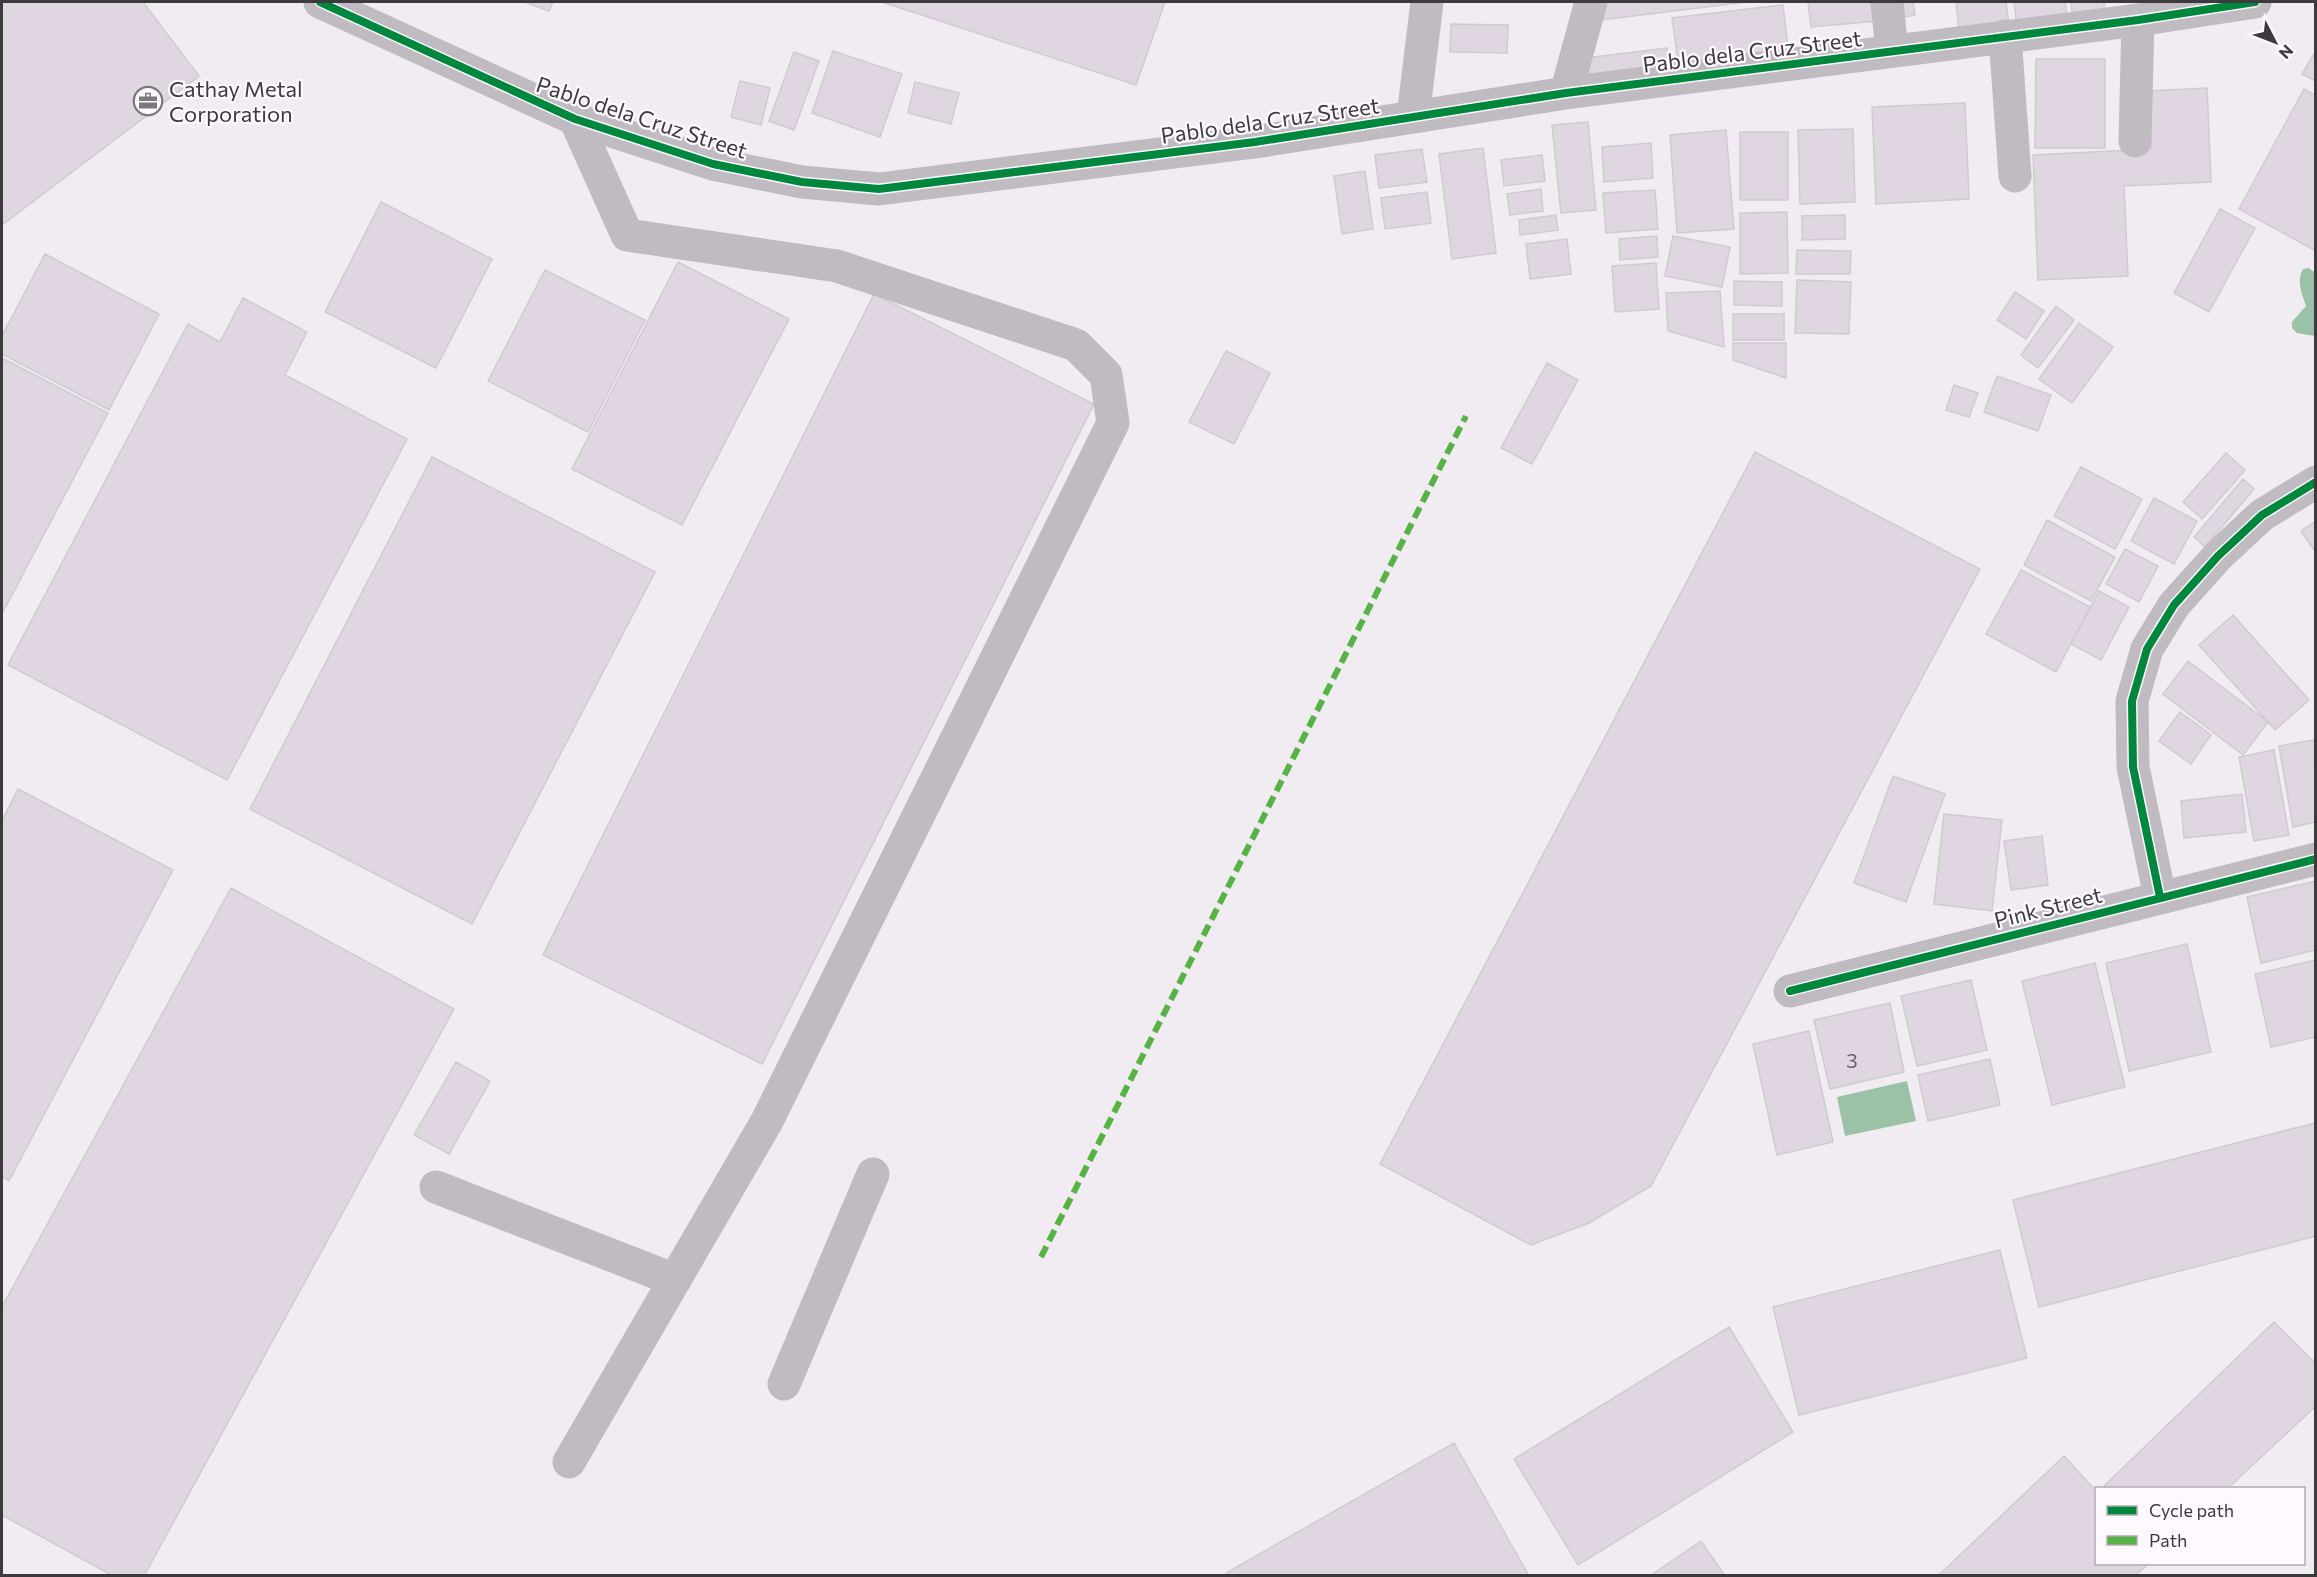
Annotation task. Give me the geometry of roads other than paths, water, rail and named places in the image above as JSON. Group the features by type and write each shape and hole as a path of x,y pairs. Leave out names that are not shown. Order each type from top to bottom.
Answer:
{"street":[{"name":"Pablo dela Cruz Street","path":"320,2 575,119 713,164 802,182 879,189 1231,145 1566,93 2138,20 2255,2"},
{"path":"1413,117 1427,2"},
{"path":"1566,93 1591,2"},
{"path":"1887,2 1892,51"},
{"path":"2135,141 2138,20"},
{"path":"2005,36 2015,176"},
{"path":"569,1462 768,1121 1113,423 1106,375 1076,345 837,266 627,235 575,119"},
{"path":"2160,897 2133,767 2133,701 2147,649 2174,605 2218,556 2262,515 2316,482"},
{"name":"Pink Street","path":"1790,991 2316,859"},
{"path":"784,1384 873,1174"},
{"path":"436,1187 675,1280"}],"place":[{"name":"Cathay Metal Corporation","path":"148,101"}]}
